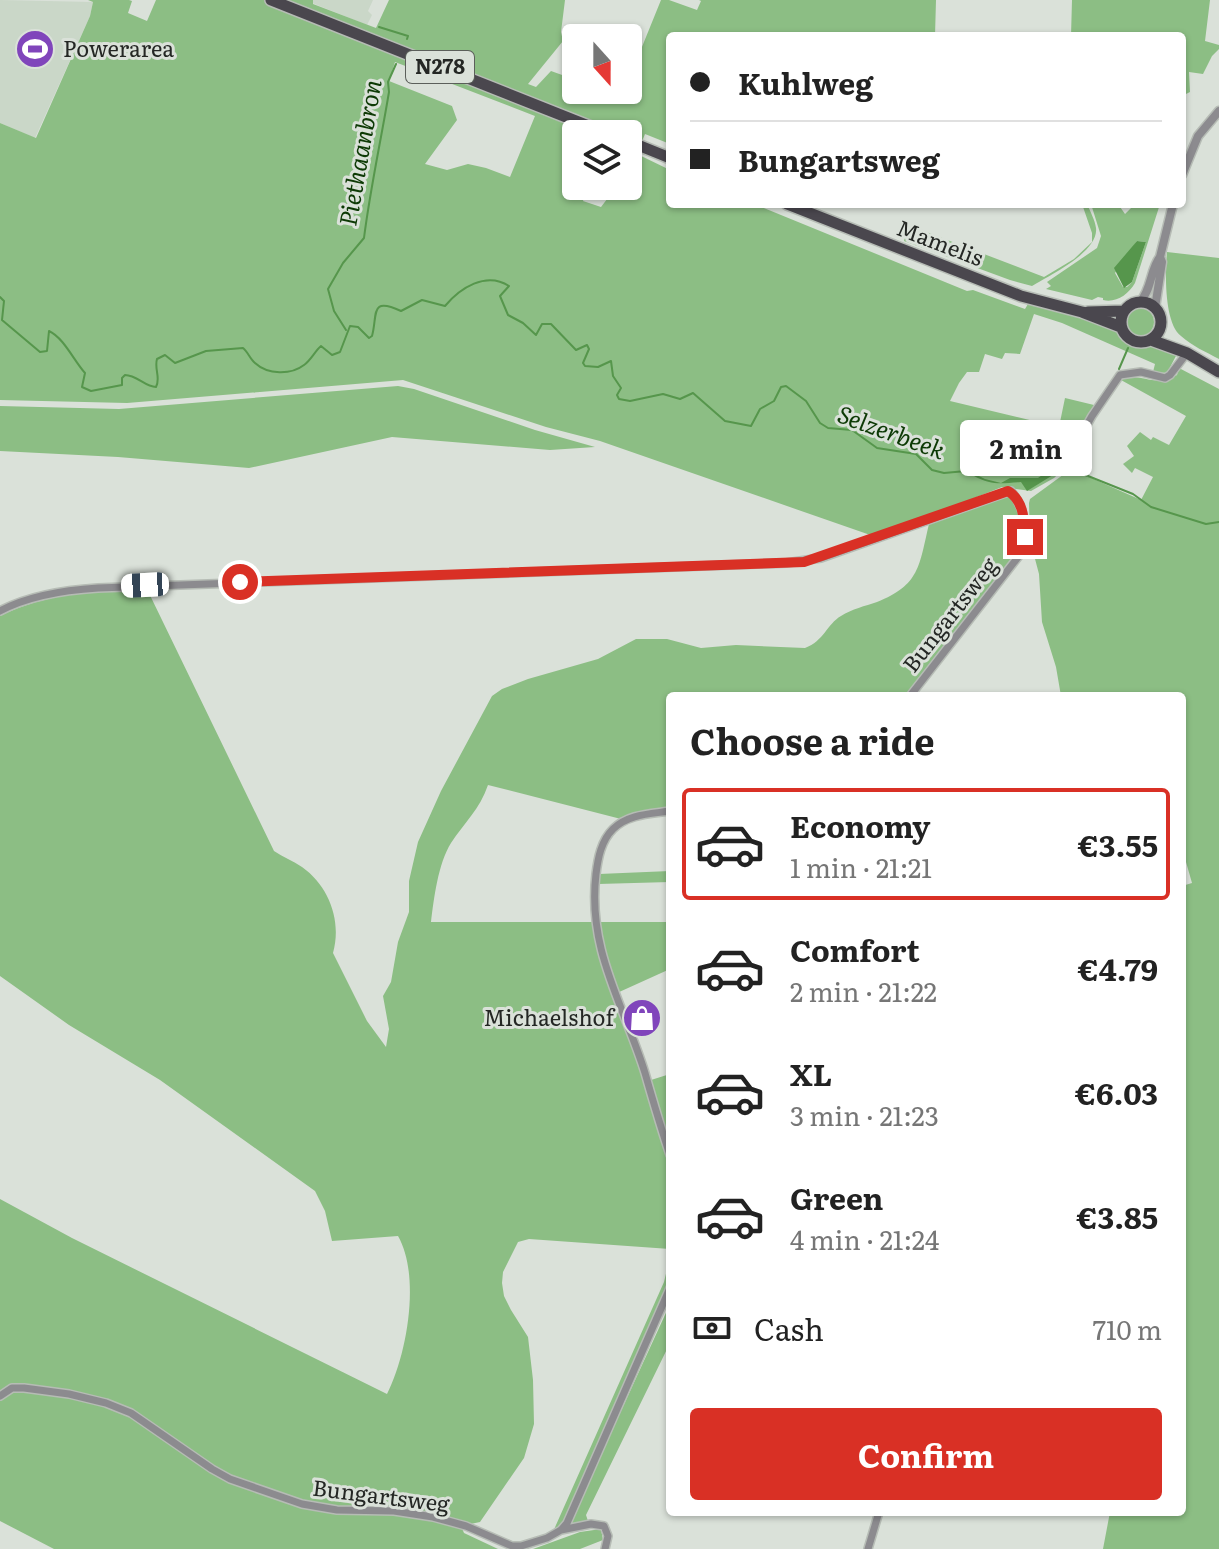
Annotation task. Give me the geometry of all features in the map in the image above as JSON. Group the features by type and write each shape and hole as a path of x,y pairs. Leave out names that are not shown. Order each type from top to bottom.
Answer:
{"main road":[{"name":"N278","path":"271,0 574,120"},
{"path":"642,147 666,156"},
{"name":"Mamelis","path":"797,208 1021,296 1082,312 1121,327"},
{"path":"1151,340 1160,327 1160,316 1155,308 1140,302 1131,305 1124,311 1121,327 1126,336 1134,341 1151,340 1187,353 1219,372"},
{"name":"Mamelis","path":"1082,312 1124,311"},
{"path":"1160,327 1187,353"}],"street":[{"path":"1186,165 1198,136 1219,111"},
{"path":"1140,302 1148,292 1156,261 1160,257 1172,208"},
{"path":"1155,308 1162,262 1160,257"},
{"path":"1070,455 1120,375 1141,372 1165,378 1187,353"},
{"name":"Bungartsweg","path":"0,611 24,601 58,593 114,587 795,563 821,558 1008,491 1013,493 1023,511 1025,537 1022,552 913,692"},
{"path":"666,812 627,819 613,829 602,847 594,898 596,932 603,959 666,1142"},
{"path":"561,1530 591,1472 666,1297"},
{"name":"Bungartsweg","path":"0,1396 12,1388 24,1388 106,1403 131,1413 230,1479 302,1504 337,1510 394,1511 433,1517 466,1526 512,1546 533,1543 561,1530 598,1524 604,1526 608,1536 605,1549"},
{"path":"868,1549 878,1516"}],"shaded area":[{"name":"Powerarea","path":"0,0 93,2 90,16 35,138 0,123"},
{"path":"88,0 132,1 128,13 147,21 156,0 313,0 313,4 376,28 389,0 565,0 562,42 528,84 536,87 551,71 562,75 562,104 642,104 642,47 661,0 697,10 699,0 936,0 935,32 666,32 666,142 645,134 642,142 642,120 562,120 562,200 583,200 601,207 606,200 642,200 642,156 666,168 666,208 764,208 967,291 973,290 1025,309 1028,304 1111,326 1128,342 1158,345 1177,354 1167,373 1153,372 1155,364 1034,314 1020,354 1005,353 1002,359 985,354 979,372 967,372 950,401 1059,427 1065,398 1094,405 1063,462 1067,466 1054,478 1031,491 1002,487 876,537 600,441 546,427 403,380 127,403 0,400 0,123 36,138 90,16 93,2","holes":["395,62 535,116 510,177 468,164 447,170 425,164 457,120 452,106 389,81"]},
{"path":"313,0 373,0 368,11 372,15 367,25 312,3"},
{"path":"1072,0 1210,0 1205,41 1219,45 1219,49 1203,74 1189,72 1190,92 1186,94 1186,32 1071,32"},
{"path":"1083,208 1089,208 1096,228 1092,242"},
{"path":"1092,208 1121,208 1125,214 1131,208 1159,208 1135,283 1125,294 1112,300 1098,297 1092,300 1046,289 1051,286 1047,282 1097,248 1101,236","holes":["1137,241 1146,242 1132,282 1123,287 1115,273"]},
{"path":"916,228 1044,277 1074,259 1092,242 1072,262 1032,286 904,241 905,237 912,239"},
{"path":"1137,241 1146,242 1132,282 1124,288 1114,268"},
{"path":"1167,252 1219,258 1219,359 1190,343 1175,329 1167,297"},
{"path":"1140,308 1150,312 1154,322 1150,332 1140,336 1130,332 1126,322 1130,312"},
{"path":"1179,368 1219,389 1219,1549 1103,1549 1109,1516 1186,1516 1186,885 1192,883 1186,862 1186,692 1060,692 1042,622 1039,574 1030,540 1029,503 1030,499 1071,469 1141,500 1153,477 1135,468 1132,473 1123,464 1134,456 1127,446 1140,432 1151,440 1153,437 1169,445 1186,416 1121,380 1135,377 1161,380 1177,375"},
{"path":"398,386 595,447 550,450 392,437 249,468 0,451 0,406 119,409"},
{"path":"1063,460 1088,475 1066,467 1027,491 1021,482 1001,483 1010,478 1038,478"},
{"path":"975,474 985,479 1001,483 980,479"},
{"path":"1008,495 1021,520 1022,535 1020,549 915,692 666,692 666,810 621,819 488,785 476,809 447,851 437,881 431,922 666,922 666,971 617,993 666,1154 666,1249 529,1239 518,1242 503,1272 502,1283 504,1296 528,1337 534,1424 524,1458 480,1522 461,1526 464,1533 498,1549 54,1549 0,1521 0,1199 72,1238 387,1394 405,1337 410,1293 405,1253 398,1236 332,1241 325,1211 315,1191 160,1080 69,1025 0,976 0,616 53,598 146,587 274,851 302,867 326,894 336,929 333,953 367,1021 386,1047 389,1029 383,996 391,982 398,942 409,912 409,881 418,842 441,791 492,696 528,679 598,659 636,639 667,639 701,648 736,645 805,648 817,641 841,616 891,595 910,581 933,520"},
{"path":"666,871 666,882 598,884 599,874"},
{"path":"666,1075 666,1130 651,1080"},
{"path":"666,1274 664,1300 562,1531 552,1534"},
{"path":"666,1313 666,1351 586,1515 588,1521 571,1528 570,1522"},
{"path":"601,1529 603,1540 580,1549 533,1549 580,1532"}],"waterway":[{"name":"Piethaanbron","path":"379,27 408,36 407,39"},
{"name":"Piethaanbron","path":"346,330 334,311 328,289 343,263 364,238 389,92 388,82 396,64"},
{"name":"Selzerbeek","path":"0,297 4,301 2,320 40,352 47,351 49,331 54,334 85,373 82,387 91,391 122,385 125,375 156,387 157,359 165,355 175,363 206,351 243,348 253,361 266,370 293,371 306,363 321,346 332,355 340,352 350,326 358,327 369,338 372,336 379,307 401,311 422,300 445,306 466,288 491,280 509,286 500,296 508,315 536,335 542,324 551,324 576,350 587,345 585,366 598,367 611,361 613,376 621,388 617,395 619,399 630,401 663,394 680,399 693,393 725,421 751,426 760,409 774,401 781,387 786,386 806,401 820,423 828,428 852,430 877,448 916,454 932,470 944,473 966,471 974,475"},
{"path":"1119,369 1128,348"},
{"name":"Selzerbeek","path":"1088,476 1133,494 1151,507 1206,524 1219,522"}],"place":[{"name":"Powerarea","path":"35,49"},
{"name":"Michaelshof","path":"642,1018"}],"route":[{"path":"240,582 804,562 1008,491 1013,493 1023,511 1025,537"}]}
